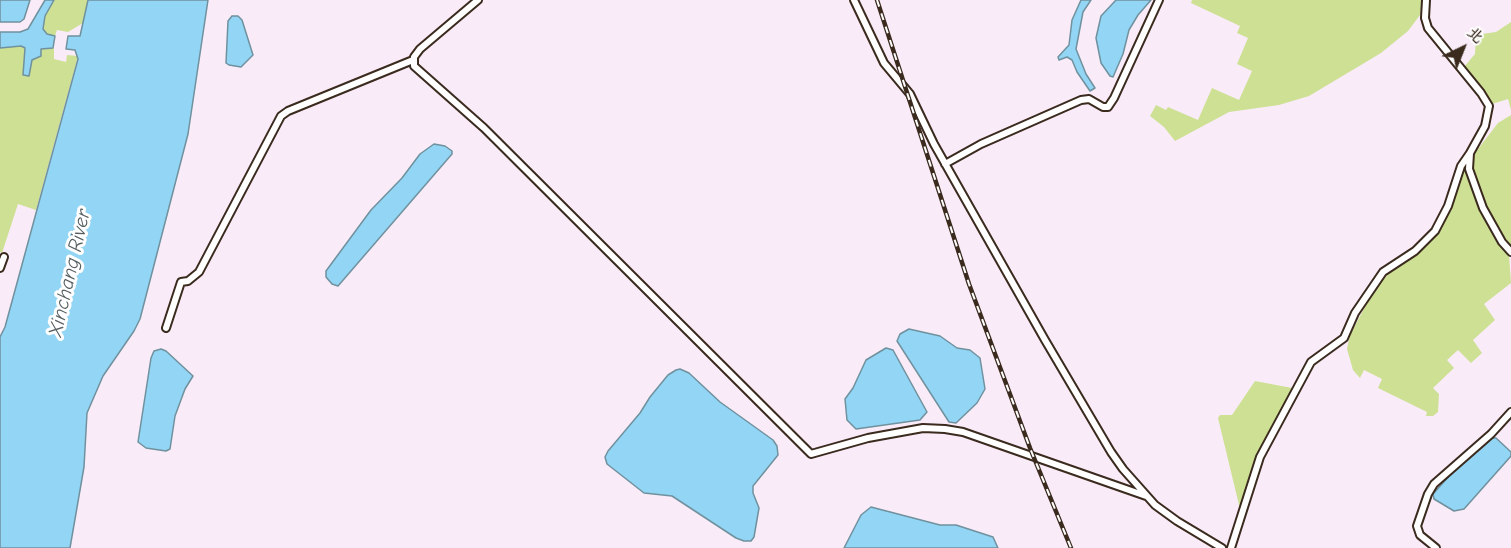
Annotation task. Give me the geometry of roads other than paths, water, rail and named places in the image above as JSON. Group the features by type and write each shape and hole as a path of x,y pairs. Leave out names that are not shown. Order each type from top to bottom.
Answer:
{"street":[{"path":"166,328 182,282 188,281 199,272 280,116 298,106 413,60 420,49 478,0"},
{"path":"854,0 884,63 910,94 945,164 1094,424 1123,469 1146,496 1176,521 1222,548"},
{"path":"945,164 981,144 1081,100 1089,99 1103,107 1108,107 1159,0"},
{"path":"1231,548 1260,457 1311,362 1344,338 1355,313 1383,272 1415,251 1435,231 1448,206 1461,165 1485,126 1489,106 1428,28 1425,18 1426,0"},
{"path":"413,60 414,66 484,128 811,454 868,438 923,428 945,429 963,432 1146,496"},
{"path":"1470,153 1470,171 1483,208 1502,242 1511,252"},
{"path":"0,268 4,257"},
{"path":"1436,548 1420,535 1417,526 1428,494 1434,484 1491,434 1511,412"}],"water":[{"path":"0,0 30,0 24,19 20,22 0,22"},
{"path":"45,0 54,0 45,16 43,29 47,34 55,36 53,48 41,49 41,56 32,60 29,76 23,75 25,48 21,46 0,48 0,32 20,32 28,29"},
{"name":"Xinchang River","path":"88,0 208,0 188,134 140,319 103,376 87,413 84,467 70,548 0,548 0,337 5,327 78,59 75,50 66,49 68,36 80,36"},
{"path":"1081,0 1091,0 1083,12 1076,49 1086,74 1095,88 1090,91 1072,60 1067,57 1059,60 1058,57 1069,45 1072,20"},
{"path":"1116,0 1151,0 1129,30 1123,54 1113,77 1101,63 1096,38 1101,16"},
{"path":"232,16 238,16 242,20 253,55 241,67 226,63 228,21"},
{"path":"434,144 445,146 452,151 452,154 338,286 332,284 326,277 326,271 371,210 402,178 420,154"},
{"path":"909,329 940,336 957,348 970,350 980,358 985,389 977,403 956,423 949,422 897,341 900,334"},
{"path":"886,348 893,350 927,412 920,420 856,429 847,420 845,399 853,388 866,360"},
{"path":"161,349 193,376 185,389 175,416 170,449 166,451 146,448 138,442 151,358 154,351"},
{"path":"680,369 689,373 720,402 773,440 777,446 778,455 753,486 753,493 759,508 754,537 751,541 736,538 672,496 644,493 607,464 605,457 608,451 668,375"},
{"path":"1491,438 1496,438 1511,452 1511,456 1464,509 1454,511 1434,499 1433,494 1450,475"},
{"path":"871,507 940,525 956,525 993,537 998,548 844,548 861,515"}],"railway":[{"path":"877,0 969,284 1030,448 1071,548"}]}
